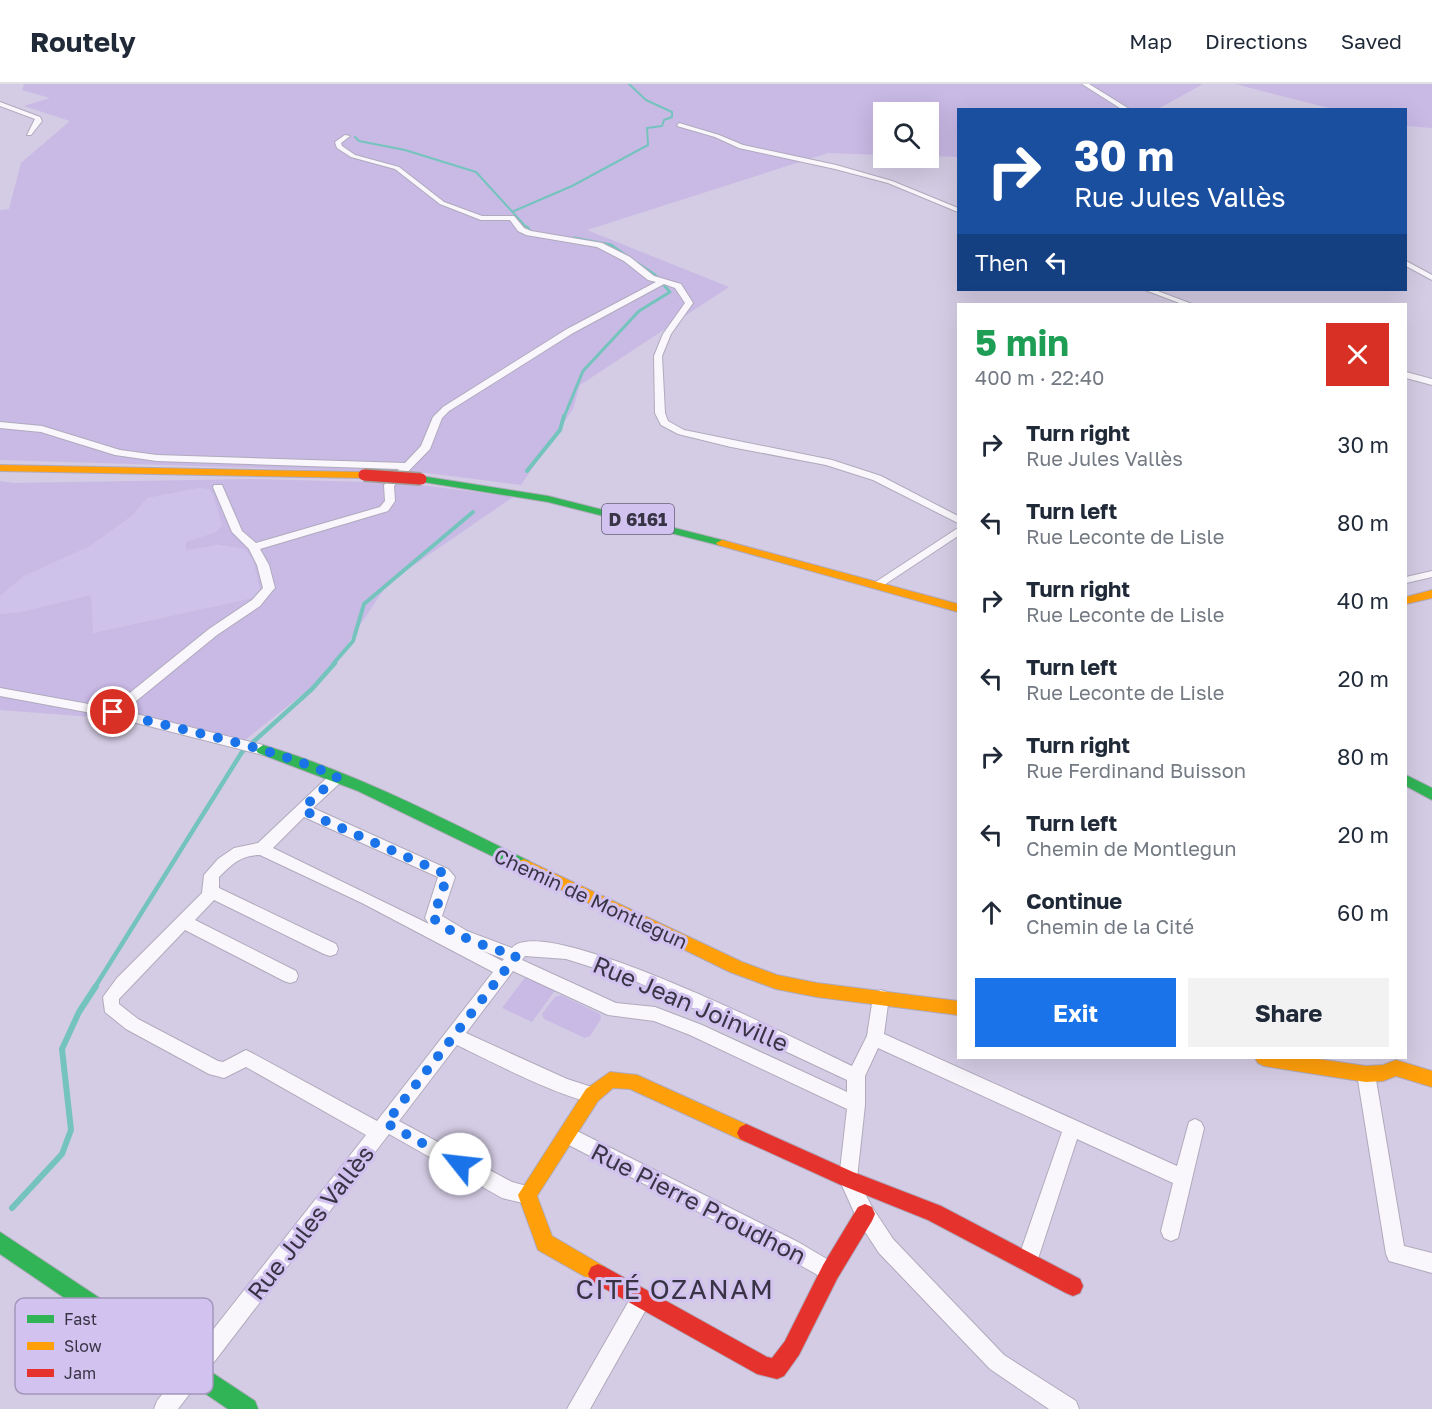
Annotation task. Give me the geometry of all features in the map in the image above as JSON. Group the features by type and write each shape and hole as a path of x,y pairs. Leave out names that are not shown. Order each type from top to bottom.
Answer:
{"main road":[{"name":"D 6161","path":"0,468 364,475 477,485 617,513 850,580 957,602"},
{"path":"850,580 957,608"},
{"path":"1407,601 1432,594"},
{"name":"Chemin de Montlegun","path":"263,750 305,762 736,967 776,982 957,1008"},
{"path":"1407,781 1432,795"},
{"path":"1270,1059 1366,1074 1396,1068 1432,1079"},
{"path":"865,1214 830,1272 792,1348 777,1369 764,1367 545,1243 527,1195 592,1095 610,1080 631,1081 848,1179 873,1186 915,1204 1073,1286"},
{"path":"0,1242 84,1298"},
{"path":"213,1385 247,1409"}],"street":[{"path":"1085,84 1125,108"},
{"path":"0,104 38,118 39,121 29,134"},
{"path":"679,125 756,151 836,167 890,182 957,210"},
{"path":"347,136 338,142 343,151 397,168 442,203 481,218 511,218 521,229 530,233 599,245 627,259 651,278 678,286 689,303 667,334 658,356 660,412 664,423 681,432 731,444 828,462 876,478 957,519"},
{"path":"1407,264 1432,278"},
{"path":"254,547 384,509 390,501 389,485 426,447 438,417 446,409 570,331 662,282"},
{"path":"1152,291 1185,303"},
{"path":"1407,375 1432,382"},
{"path":"0,425 13,424 42,429 119,453 157,459 406,466"},
{"path":"239,473 249,470 257,463"},
{"path":"257,463 280,474"},
{"path":"113,712 213,632 256,603 269,588 254,547 237,532 218,487"},
{"path":"877,585 957,532"},
{"path":"1407,580 1432,574"},
{"name":"Chemin de Montlegun","path":"0,692 113,712 263,750"},
{"path":"262,849 337,777"},
{"path":"303,808 312,815 443,873 447,877 433,918 442,925 614,1010 655,1014 696,1030 856,1105"},
{"path":"513,959 367,899 262,849 246,849 230,856 212,875 211,891 184,922 123,983 111,998 111,1007 132,1024 215,1068 224,1070 246,1058 383,1128 418,1141 509,1191 527,1195"},
{"path":"211,891 330,949"},
{"path":"184,922 290,976"},
{"name":"Rue Jean Joinville","path":"513,959 541,948 604,962 639,975 856,1076"},
{"name":"Rue Jules Vallès","path":"213,1347 513,959"},
{"path":"881,996 875,1038 865,1053 856,1076 856,1105 848,1179 865,1214 886,1246 997,1362 1068,1409"},
{"path":"454,1036 564,1086 592,1095"},
{"path":"875,1038 1183,1178"},
{"path":"1366,1074 1396,1254 1432,1263"},
{"path":"1027,1262 1072,1128"},
{"path":"1171,1231 1195,1128"},
{"name":"Rue Pierre Proudhon","path":"567,1135 791,1249 830,1272"},
{"path":"578,1409 641,1299"},
{"name":"Rue Jules Vallès","path":"165,1409 177,1394"}],"shaded area":[{"path":"24,84 1203,84 1160,108 957,108 957,157 939,156 939,102 873,102 873,155 828,153 587,230 729,287 580,385 573,409 521,485 427,473 0,460 0,210 9,209 21,163 70,121 24,106 50,98 22,90"},
{"path":"1235,84 1432,84 1432,128 1407,126 1407,108 1329,108"},
{"path":"253,479 405,483 513,497 388,583 327,675 245,740 119,719 0,710 0,614 21,612 91,595 93,633 252,598 260,590 253,560 244,549 217,545 186,550 186,542 216,532 222,525 213,495 209,489 199,488 147,498 133,515 90,546 24,576 0,596 0,481 13,483"},
{"path":"199,488 209,489 213,495 222,525 216,532 186,542 244,549 253,560 260,590 252,598 92,633 91,595 21,612 0,614 0,596 24,576 90,546 133,515 147,498"},
{"path":"527,975 556,989 532,1022 502,1008"},
{"path":"561,995 600,1014 601,1019 590,1036 585,1038 544,1019 542,1014 555,997"}],"waterway":[{"path":"514,211 572,186 648,145 647,128 662,126 664,120 672,117 672,112 646,100 629,84"},
{"path":"355,137 359,141 405,150 476,172 528,229"},
{"path":"527,227 530,231"},
{"path":"574,238 611,245 628,257"},
{"path":"564,417 583,371 639,311 670,292 655,275 637,263"},
{"path":"527,471 560,430 564,416"},
{"path":"333,664 353,641 364,604 473,512"},
{"path":"95,987 242,752 312,689 335,663"},
{"path":"12,1208 62,1154 71,1130 62,1049 79,1012 96,986"}],"traffic: fast":[{"path":"421,479 548,499 722,543"},
{"path":"263,750 363,787 524,865"},
{"path":"1407,781 1432,795"},
{"path":"0,1242 83,1298"},
{"path":"213,1386 247,1409"}],"traffic: slow":[{"path":"0,468 364,475"},
{"path":"722,543 957,608"},
{"path":"1407,601 1432,594"},
{"path":"524,865 736,967 776,982 817,990 957,1008"},
{"path":"1270,1059 1366,1074 1383,1073 1396,1068 1432,1079"},
{"path":"598,1274 545,1243 527,1195 592,1095 610,1080 631,1081 746,1133"}],"traffic: jam":[{"path":"364,475 421,479"},
{"path":"746,1133 848,1179 934,1213 1073,1286"},
{"path":"598,1274 764,1367 777,1369 792,1348 830,1272 865,1214"}],"district":[{"name":"CITÉ OZANAM","path":"675,1289"}],"route":[{"path":"113,712 305,762 337,777 303,808 312,815 443,873 447,877 433,918 442,925 492,948 516,956 386,1123 460,1164"}]}
